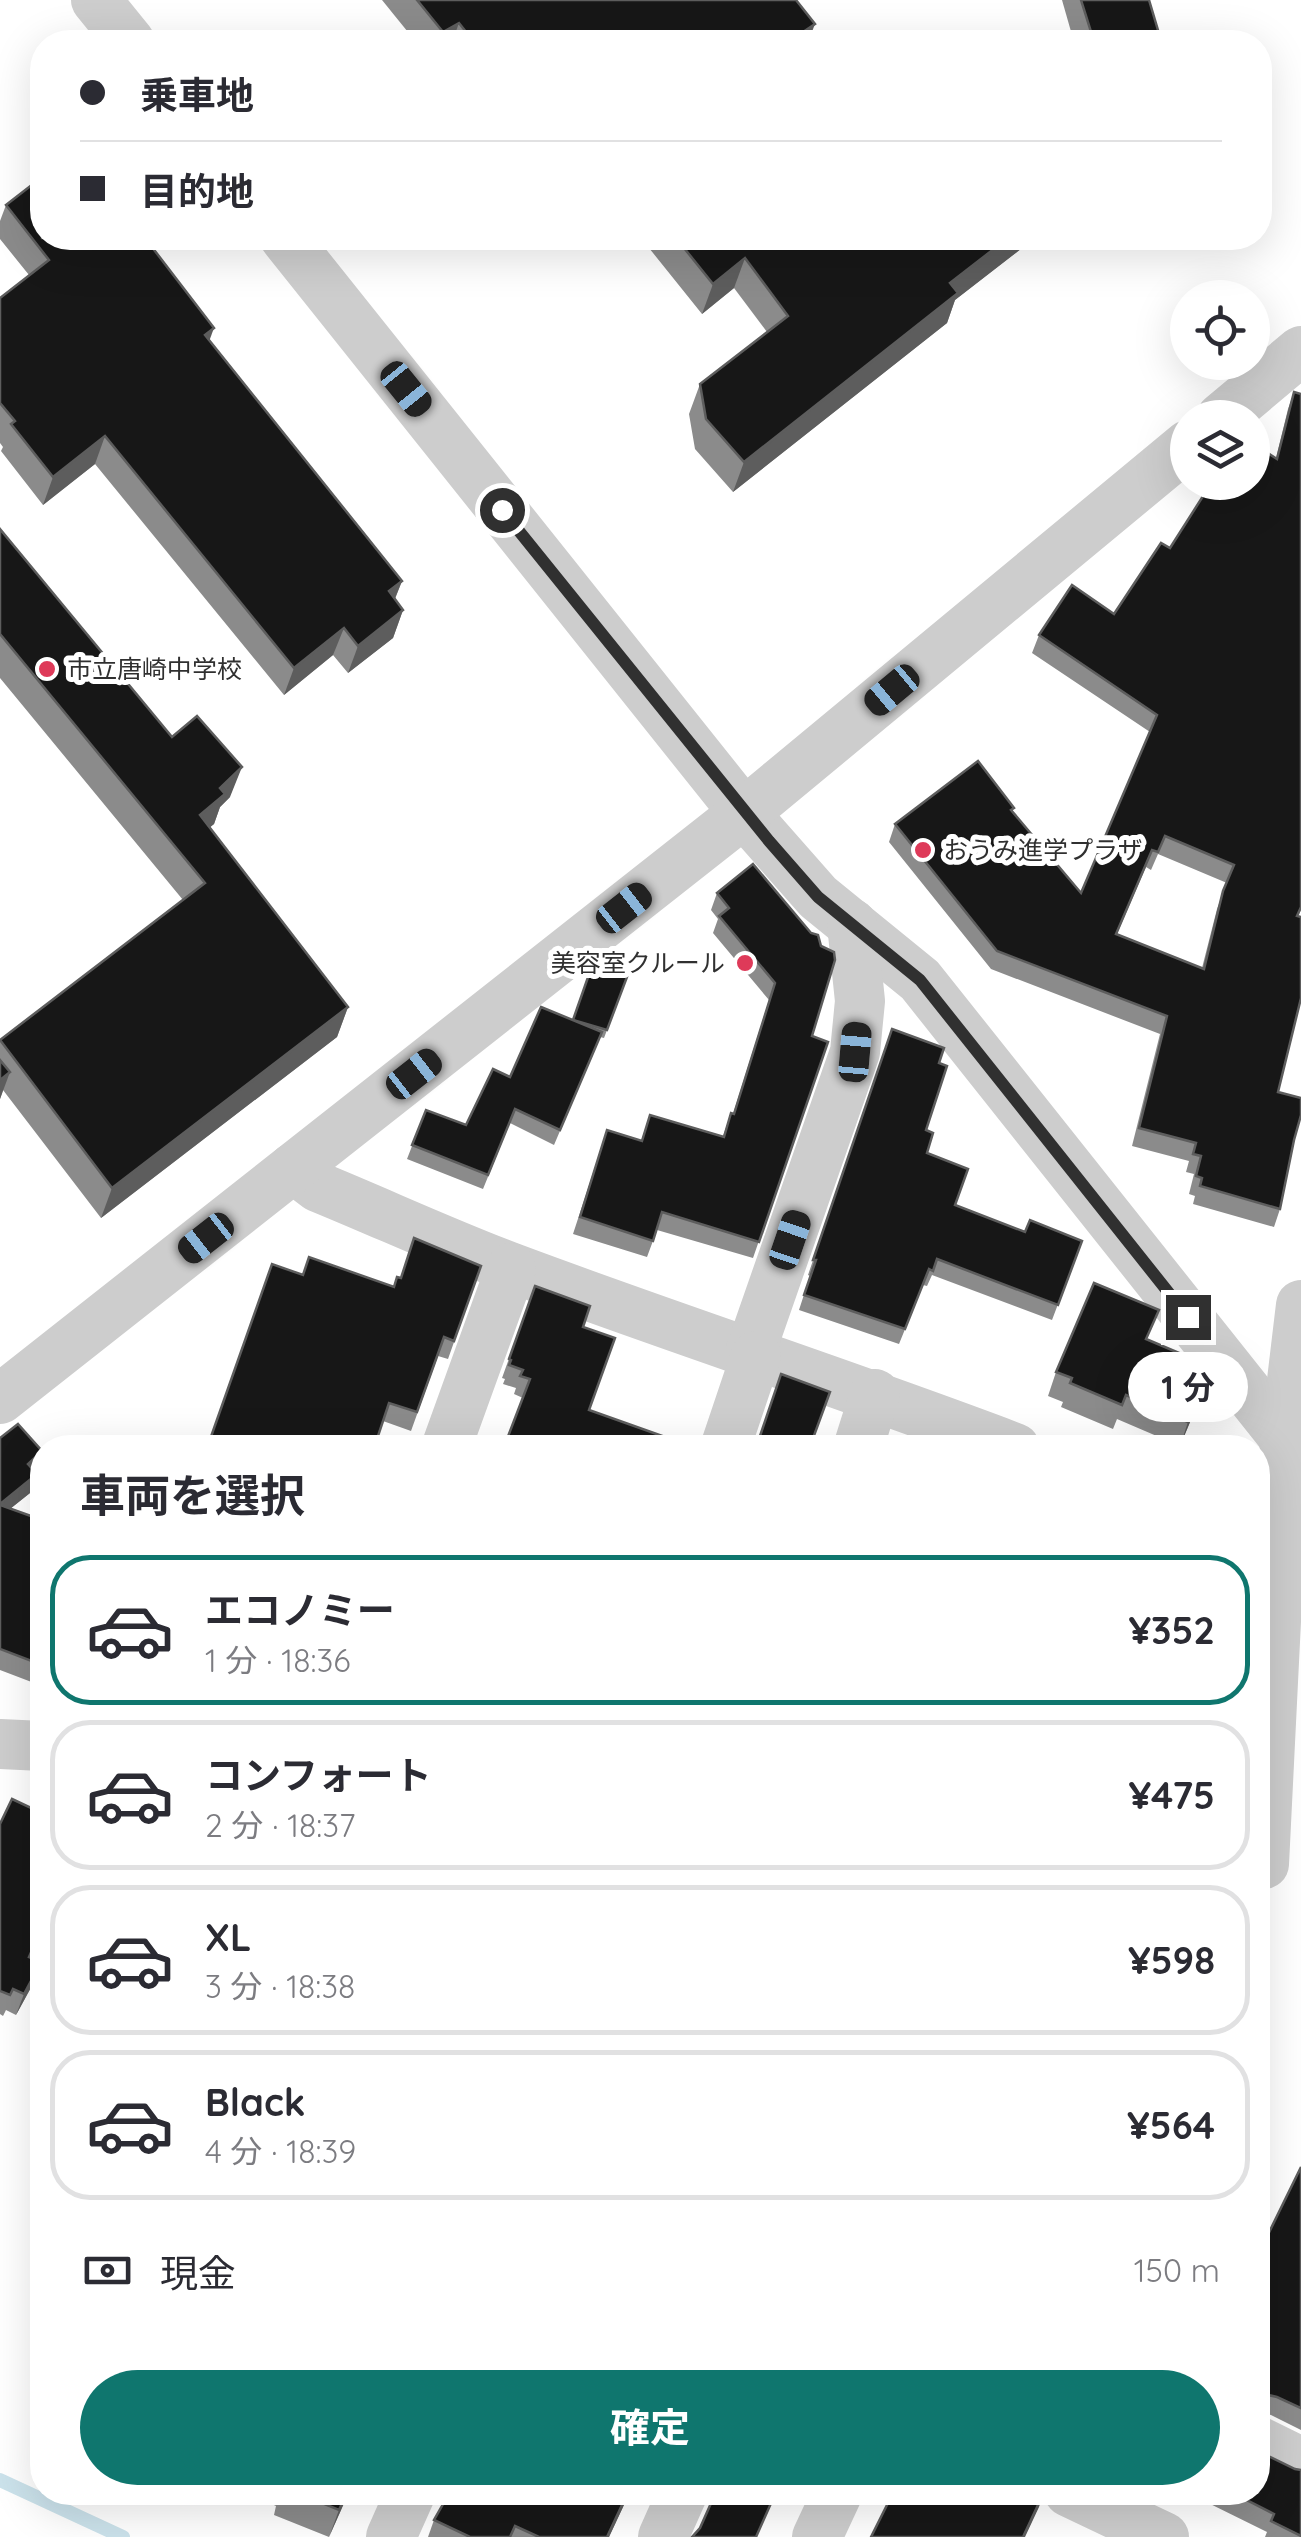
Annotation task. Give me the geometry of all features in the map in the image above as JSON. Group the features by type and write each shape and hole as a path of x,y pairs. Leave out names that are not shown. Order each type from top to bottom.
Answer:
{"street":[{"path":"96,0 120,30"},
{"path":"295,250 744,813 818,897 920,980 1285,1439"},
{"path":"1242,400 1301,351"},
{"path":"0,1399 744,813 1170,460"},
{"path":"729,1435 855,1052 860,1001 852,924"},
{"path":"294,1168 318,1187 511,1268 753,1355 875,1394 981,1435"},
{"path":"451,1435 511,1268"},
{"path":"1270,1536 1301,1305"},
{"path":"862,1435 875,1394"},
{"path":"0,1744 30,1745"},
{"path":"1270,1839 1274,1868"},
{"path":"1270,2447 1301,2462"},
{"path":"391,2537 405,2505"},
{"path":"663,2537 677,2505"},
{"path":"818,2537 832,2505"},
{"path":"1079,2511 1164,2537"}],"building":[{"path":"417,0 796,0 815,24 806,30 465,30 459,23 441,30"},
{"path":"1081,0 1149,0 1158,30 1090,30"},
{"path":"30,186 30,236 6,205"},
{"path":"41,250 154,250 214,328 205,335 402,581 389,591 403,610 358,646 344,628 294,668 105,436 53,477 11,424 15,421 0,403 0,298 49,260"},
{"path":"686,250 993,250 950,283 958,293 744,462 706,419 700,384 788,316 745,258 713,284"},
{"path":"1294,392 1301,394 1301,907 1297,916 1301,917 1301,998 1278,1092 1301,1098 1301,1115 1280,1209 1200,1186 1202,1178 1196,1176 1201,1156 1193,1154 1196,1143 1139,1128 1167,1016 997,951 895,824 978,761 1014,808 1011,810 1081,893 1157,715 1039,635 1072,585 1114,614 1161,543 1170,548 1201,500 1270,500 1270,455 1277,459","holes":["1165,836 1234,865 1223,891 1204,969 1116,934 1152,850 1158,852"]},
{"path":"0,529 172,737 197,716 242,767 220,788 225,794 200,815 348,1007 112,1188 0,1040 205,883 0,634"},
{"path":"753,864 811,933 818,935 821,946 834,952 835,960 812,1036 828,1042 759,1242 662,1212 653,1241 580,1217 607,1130 642,1141 650,1115 724,1137 775,983 719,916 729,908 717,893"},
{"path":"593,963 627,977 607,1030 573,1020"},
{"path":"541,1007 602,1032 560,1130 515,1109 488,1175 412,1145 426,1110 466,1125 493,1069 510,1077"},
{"path":"892,1029 944,1048 939,1063 947,1066 926,1130 933,1133 927,1153 968,1169 955,1205 1025,1232 1030,1220 1082,1241 1058,1305 937,1259 933,1271 929,1269 905,1329 804,1295"},
{"path":"0,1060 10,1072 0,1080"},
{"path":"414,1238 481,1266 454,1341 444,1337 417,1412 389,1403 378,1435 212,1435 272,1264 303,1275 309,1257 394,1287 397,1277 401,1278"},
{"path":"1094,1283 1159,1310 1146,1339 1212,1367 1188,1422 1126,1395 1122,1405 1070,1383 1072,1378 1056,1372"},
{"path":"535,1286 590,1306 583,1327 615,1338 589,1410 659,1435 509,1435 530,1379 520,1376 523,1370 509,1365"},
{"path":"781,1374 830,1392 814,1435 760,1435"},
{"path":"18,1424 30,1438 30,1480 0,1504 0,1438"},
{"path":"0,1505 30,1516 30,1660 0,1649"},
{"path":"12,1799 30,1807 30,1983 24,1994 13,1989 10,1995 0,1991 0,1824"},
{"path":"1301,2167 1301,2408 1270,2395 1270,2230"},
{"path":"1270,2457 1301,2470 1301,2536 1271,2521 1274,2514 1256,2505 1270,2505"},
{"path":"443,2505 622,2505 607,2537 539,2537 515,2526 510,2537 470,2537 434,2520"},
{"path":"710,2505 770,2505 756,2537 692,2537"},
{"path":"887,2505 1038,2505 1023,2537 871,2537"}],"waterway":[{"path":"0,2480 30,2494"},
{"path":"54,2505 123,2537"}],"place":[{"name":"市立唐崎中学校","path":"47,669"},
{"name":"おうみ進学プラザ","path":"923,850"},
{"name":"美容室クルール","path":"745,963"}],"route":[{"path":"502,510 744,813 818,897 920,980 1188,1317"}]}
